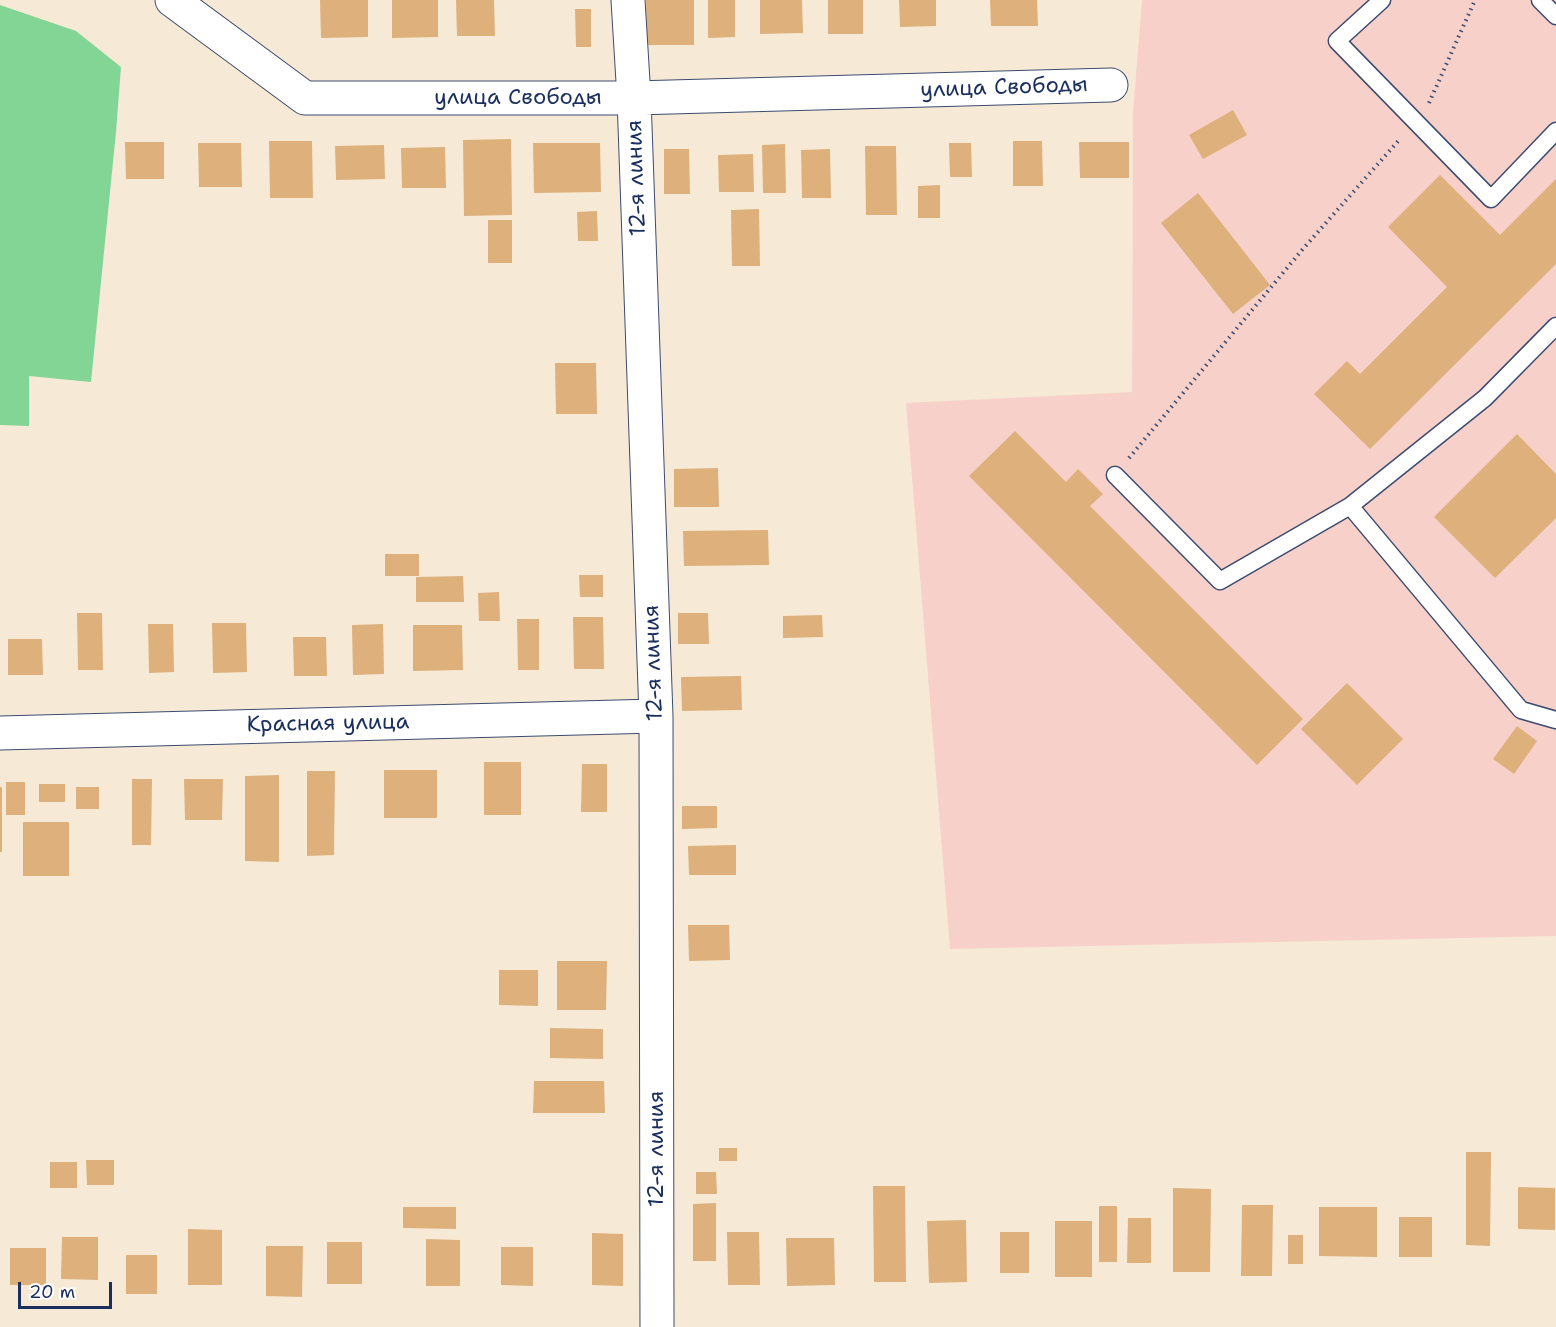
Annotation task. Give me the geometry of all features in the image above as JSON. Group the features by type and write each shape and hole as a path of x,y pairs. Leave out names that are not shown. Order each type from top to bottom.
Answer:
{"street":[{"name":"улица Свободы","path":"172,0 305,98 634,98 1111,85"},
{"name":"12-я линия","path":"628,0 634,98 656,716 657,1327"},
{"name":"Красная улица","path":"0,733 656,716"}],"lane":[{"path":"1382,0 1337,41 1491,199 1556,130"},
{"path":"1540,0 1556,16"},
{"path":"1115,475 1220,581 1350,506 1485,398 1556,326"},
{"path":"1350,506 1521,710 1556,720"}],"path":[{"path":"1115,475 1302,250 1426,110 1475,0"}],"shaded area":[{"path":"1142,0 1556,0 1556,936 950,949 906,403 1132,392 1133,113"}],"green space":[{"path":"0,5 76,31 121,67 91,382 29,376 29,426 0,425"}],"building":[{"path":"320,0 368,0 368,37 321,38"},
{"path":"392,0 438,0 438,37 392,38"},
{"path":"456,0 494,0 495,36 457,36"},
{"path":"646,0 694,0 694,45 647,45"},
{"path":"708,0 735,0 735,37 708,38"},
{"path":"760,0 802,0 803,33 760,34"},
{"path":"828,0 863,0 863,34 828,34"},
{"path":"899,0 936,0 936,26 900,27"},
{"path":"990,0 1037,0 1038,26 991,26"},
{"path":"575,9 591,9 591,47 576,47"},
{"path":"1233,110 1247,135 1203,159 1189,135"},
{"path":"511,139 512,215 464,216 463,140"},
{"path":"269,141 312,141 313,198 270,198"},
{"path":"1013,141 1042,141 1043,186 1013,186"},
{"path":"125,142 164,142 164,179 126,179"},
{"path":"1079,142 1129,142 1129,178 1080,178"},
{"path":"198,143 241,143 242,187 199,187"},
{"path":"533,143 600,143 601,192 534,193"},
{"path":"949,143 971,143 972,177 950,177"},
{"path":"785,144 786,193 763,193 762,145"},
{"path":"384,145 385,179 336,180 335,146"},
{"path":"865,146 896,146 897,215 866,215"},
{"path":"445,147 446,188 402,188 401,148"},
{"path":"664,149 689,149 690,194 664,194"},
{"path":"830,149 831,198 802,198 801,150"},
{"path":"753,154 754,192 719,192 718,155"},
{"path":"1440,175 1500,235 1556,179 1556,264 1370,449 1314,394 1347,361 1360,374 1447,287 1388,227"},
{"path":"940,185 940,218 918,218 918,186"},
{"path":"1198,193 1270,285 1233,314 1161,223"},
{"path":"759,209 760,266 732,266 731,210"},
{"path":"597,211 598,241 578,241 577,212"},
{"path":"488,220 512,220 512,263 488,263"},
{"path":"555,363 596,363 597,414 556,414"},
{"path":"1015,431 1066,482 1078,469 1103,494 1090,506 1303,719 1257,765 969,476"},
{"path":"1517,434 1556,474 1556,518 1495,578 1434,517"},
{"path":"718,468 719,507 674,507 674,469"},
{"path":"768,530 769,565 684,566 683,531"},
{"path":"385,554 419,554 419,576 385,576"},
{"path":"579,575 603,575 603,597 580,597"},
{"path":"463,576 464,602 416,602 416,577"},
{"path":"499,592 500,621 479,621 478,593"},
{"path":"77,613 102,613 103,670 78,670"},
{"path":"678,613 708,613 709,644 678,644"},
{"path":"822,615 823,637 783,638 783,616"},
{"path":"573,617 603,617 604,669 574,669"},
{"path":"517,619 539,619 539,670 518,670"},
{"path":"212,623 246,623 247,672 213,673"},
{"path":"148,624 173,624 174,672 149,673"},
{"path":"383,624 384,674 353,675 352,625"},
{"path":"413,625 462,625 463,670 413,671"},
{"path":"293,637 326,637 327,676 294,676"},
{"path":"8,639 42,639 43,675 8,675"},
{"path":"741,676 742,710 682,711 681,677"},
{"path":"1347,683 1403,739 1357,785 1301,729"},
{"path":"1517,726 1537,741 1514,774 1493,759"},
{"path":"484,762 521,762 521,815 484,815"},
{"path":"582,764 607,764 607,812 581,812"},
{"path":"384,770 437,770 437,818 384,818"},
{"path":"307,771 335,771 334,855 307,856"},
{"path":"279,775 279,862 245,861 245,776"},
{"path":"132,779 152,779 151,845 132,845"},
{"path":"184,779 223,779 222,820 185,820"},
{"path":"6,782 25,782 25,815 6,815"},
{"path":"39,784 65,784 65,802 39,802"},
{"path":"0,787 2,787 2,852 0,852"},
{"path":"76,787 99,787 99,809 76,809"},
{"path":"682,806 717,806 717,828 682,829"},
{"path":"23,822 69,822 69,876 23,876"},
{"path":"736,845 736,875 689,875 688,846"},
{"path":"688,925 729,925 730,960 689,961"},
{"path":"557,961 607,961 606,1010 557,1010"},
{"path":"499,970 538,970 538,1006 499,1005"},
{"path":"550,1028 603,1029 603,1059 550,1058"},
{"path":"534,1081 604,1081 605,1113 533,1113"},
{"path":"719,1148 737,1148 737,1161 719,1161"},
{"path":"1466,1152 1491,1152 1490,1246 1466,1245"},
{"path":"86,1160 114,1160 114,1185 87,1185"},
{"path":"50,1162 77,1162 77,1188 50,1188"},
{"path":"696,1172 716,1172 717,1194 696,1194"},
{"path":"873,1186 905,1186 906,1282 874,1282"},
{"path":"1518,1187 1555,1188 1555,1230 1518,1229"},
{"path":"1173,1188 1211,1189 1210,1272 1173,1272"},
{"path":"716,1203 716,1261 693,1261 693,1204"},
{"path":"1242,1205 1273,1205 1272,1276 1241,1276"},
{"path":"1099,1206 1117,1206 1117,1262 1099,1262"},
{"path":"403,1207 456,1207 456,1229 403,1228"},
{"path":"1319,1207 1377,1207 1377,1257 1319,1256"},
{"path":"1399,1217 1432,1217 1432,1257 1399,1257"},
{"path":"1128,1218 1151,1218 1151,1263 1127,1263"},
{"path":"966,1220 967,1282 929,1283 927,1221"},
{"path":"1055,1221 1092,1221 1092,1277 1055,1277"},
{"path":"188,1229 222,1230 222,1285 188,1285"},
{"path":"727,1232 759,1232 760,1285 728,1285"},
{"path":"1000,1232 1029,1232 1029,1273 1000,1273"},
{"path":"592,1233 623,1234 623,1286 592,1285"},
{"path":"1288,1235 1303,1235 1303,1264 1288,1264"},
{"path":"62,1237 98,1237 98,1280 61,1279"},
{"path":"786,1238 834,1238 835,1285 787,1286"},
{"path":"426,1239 460,1240 460,1286 426,1286"},
{"path":"327,1242 362,1242 362,1284 327,1284"},
{"path":"266,1246 303,1246 302,1297 266,1296"},
{"path":"501,1247 533,1247 533,1286 501,1285"},
{"path":"10,1248 46,1248 46,1285 10,1285"},
{"path":"126,1255 157,1255 157,1294 126,1294"}]}
